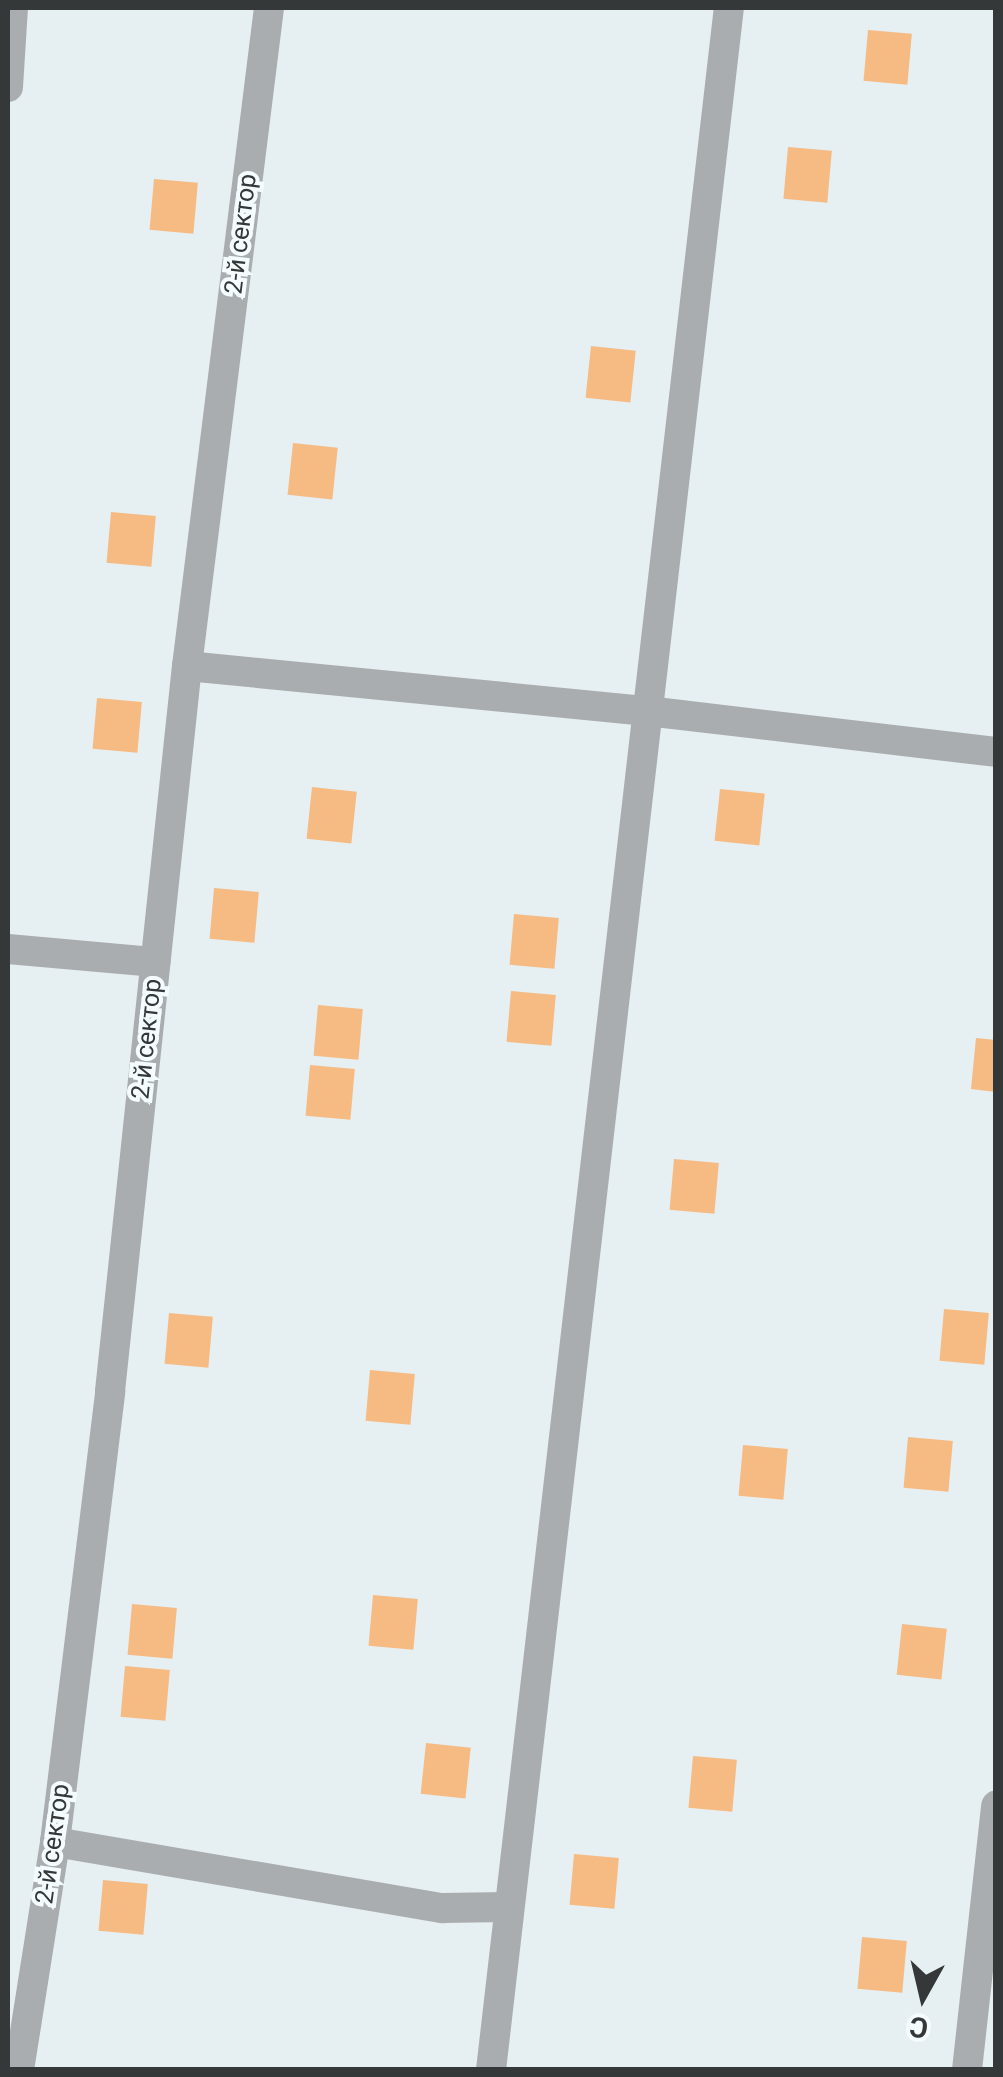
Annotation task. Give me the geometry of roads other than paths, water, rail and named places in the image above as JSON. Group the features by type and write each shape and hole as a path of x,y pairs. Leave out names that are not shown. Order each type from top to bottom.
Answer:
{"street":[{"path":"8,87 13,8"},
{"name":"2-й сектор","path":"18,2070 55,1842 187,666 269,8"},
{"path":"491,2070 506,1907 730,8"},
{"path":"187,666 647,711 996,752"},
{"path":"8,949 156,962"},
{"path":"966,2070 996,1806"},
{"path":"55,1842 442,1908 506,1907"}]}
